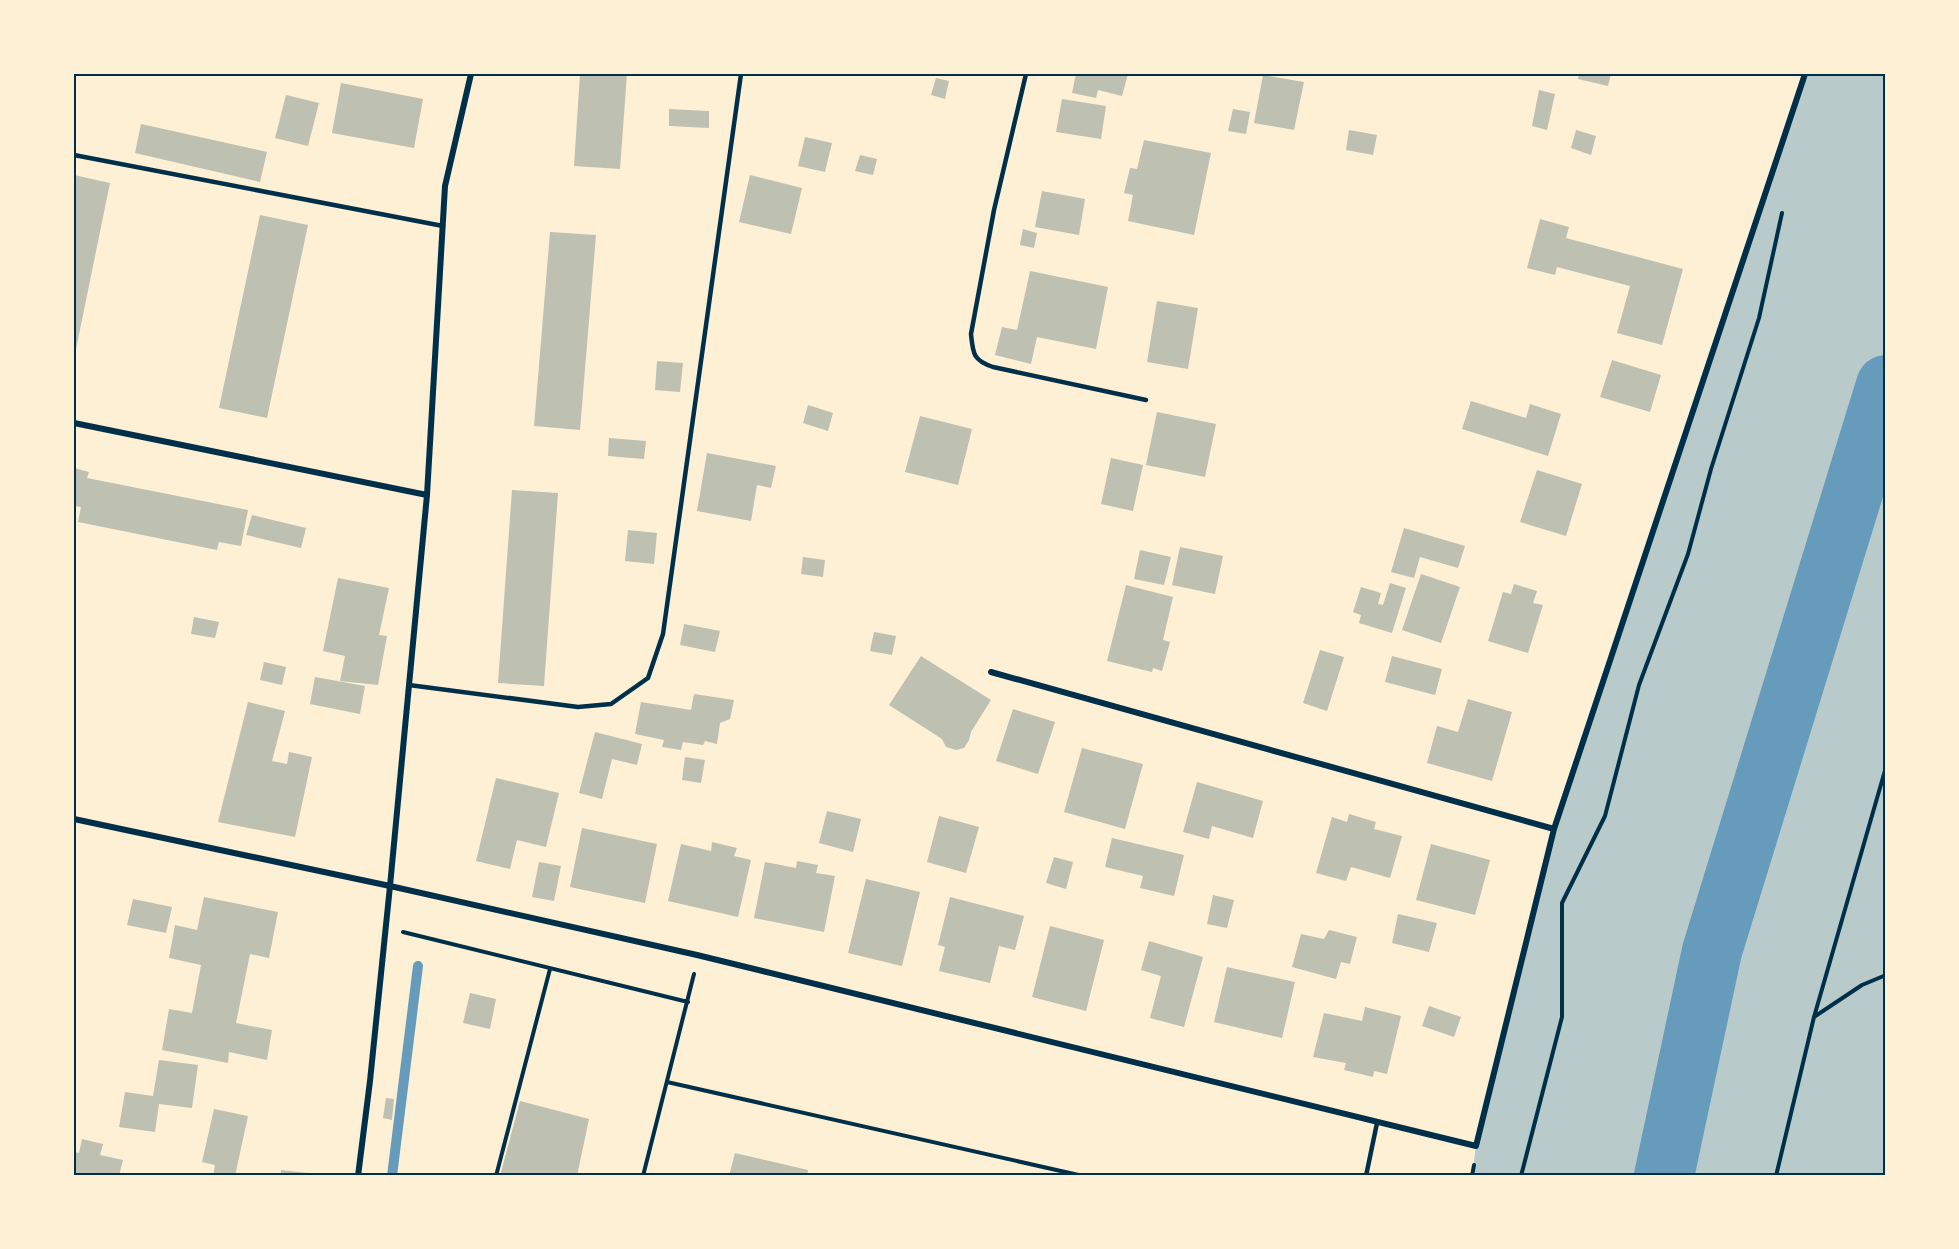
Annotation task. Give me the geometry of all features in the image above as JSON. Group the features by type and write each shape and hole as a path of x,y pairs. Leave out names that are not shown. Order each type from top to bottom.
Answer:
{"street":[{"path":"358,1176 386,927 427,495 445,186 471,74"},
{"path":"74,819 390,886 698,955 1476,1146 1554,829 1805,74"},
{"path":"74,423 427,495"},
{"path":"992,672 1554,829"}],"lane":[{"path":"409,685 578,707 611,704 648,678 663,634 741,74"},
{"path":"1026,74 994,210 970,334 972,353 980,362 993,367 1146,400"},
{"path":"74,155 443,226"},
{"path":"1366,1176 1377,1123"}],"path":[{"path":"1521,1176 1562,1017 1562,903 1605,816 1640,685 1688,554 1710,469 1759,318 1783,213"},
{"path":"1776,1176 1814,1017 1886,767"},
{"path":"386,927 688,1002"},
{"path":"643,1176 698,955"},
{"path":"496,1176 550,969"},
{"path":"1814,1017 1862,984 1886,975"},
{"path":"667,1082 1083,1176"}],"shaded area":[{"path":"1805,74 1885,74 1885,1175 1472,1176 1476,1146 1554,829"}],"building":[{"path":"580,74 627,74 620,169 574,166"},
{"path":"1076,74 1128,74 1122,96 1098,90 1096,98 1072,93"},
{"path":"1579,74 1611,74 1608,86 1578,79"},
{"path":"1263,75 1304,82 1294,130 1254,123"},
{"path":"936,78 949,81 945,99 931,95"},
{"path":"341,83 423,99 414,148 332,133"},
{"path":"1539,90 1555,94 1547,130 1532,126"},
{"path":"286,95 319,103 308,146 275,138"},
{"path":"1062,99 1106,106 1101,139 1056,132"},
{"path":"669,109 709,111 709,128 669,126"},
{"path":"1233,109 1250,112 1246,134 1228,131"},
{"path":"141,124 267,152 260,182 135,153"},
{"path":"1349,130 1377,135 1373,155 1346,150"},
{"path":"1576,130 1596,136 1591,155 1571,148"},
{"path":"805,137 832,143 825,172 798,166"},
{"path":"1144,140 1211,153 1194,235 1128,221 1133,195 1124,193 1130,168 1137,169"},
{"path":"860,155 877,159 873,175 855,171"},
{"path":"74,175 110,183 75,354 74,354"},
{"path":"750,175 802,188 791,234 739,222"},
{"path":"1042,191 1085,199 1079,235 1035,227"},
{"path":"260,215 308,225 267,418 219,408"},
{"path":"1540,219 1569,227 1566,238 1683,269 1662,345 1617,333 1630,286 1557,267 1555,275 1527,268"},
{"path":"1023,229 1037,233 1034,248 1020,245"},
{"path":"550,232 596,235 580,430 534,426"},
{"path":"1030,271 1108,287 1096,349 1037,337 1031,364 995,355 1002,327 1017,330"},
{"path":"1157,301 1198,308 1188,369 1147,362"},
{"path":"1612,360 1661,375 1650,412 1600,397"},
{"path":"657,361 683,363 680,392 655,390"},
{"path":"1471,401 1526,418 1530,404 1561,414 1548,456 1462,429"},
{"path":"808,405 833,413 828,431 803,423"},
{"path":"1157,412 1216,424 1205,477 1146,465"},
{"path":"920,416 972,429 958,485 905,472"},
{"path":"609,438 646,441 644,459 608,456"},
{"path":"707,453 776,466 771,488 757,485 751,521 697,511"},
{"path":"1111,458 1143,465 1133,511 1101,504"},
{"path":"74,468 89,472 87,478 248,510 241,546 219,542 217,550 78,522 81,507 74,506"},
{"path":"1537,470 1582,484 1566,536 1520,522"},
{"path":"512,490 558,493 544,686 498,683"},
{"path":"252,515 306,528 301,548 246,535"},
{"path":"1404,528 1465,546 1458,568 1420,557 1414,578 1391,572"},
{"path":"628,530 657,533 654,564 625,561"},
{"path":"1180,547 1223,556 1215,594 1172,585"},
{"path":"1140,550 1171,557 1164,585 1134,579"},
{"path":"803,557 825,560 823,577 801,574"},
{"path":"1421,574 1460,587 1441,643 1402,630"},
{"path":"338,578 389,588 379,635 387,636 378,685 340,681 345,656 323,651"},
{"path":"1390,583 1406,588 1392,633 1359,623 1361,615 1353,612 1361,587 1381,593 1378,604 1383,605"},
{"path":"1514,584 1537,591 1533,603 1543,605 1528,653 1488,641 1503,592 1511,594"},
{"path":"1126,585 1173,597 1163,640 1170,642 1162,671 1153,668 1152,672 1107,661"},
{"path":"194,617 219,622 215,638 191,634"},
{"path":"684,624 720,631 715,652 680,645"},
{"path":"874,632 896,636 892,655 870,651"},
{"path":"1320,650 1344,657 1327,711 1303,703"},
{"path":"921,656 991,700 964,748 956,750 946,747 942,739 889,705"},
{"path":"1392,656 1442,669 1435,695 1385,682"},
{"path":"264,662 286,667 282,685 260,680"},
{"path":"315,677 365,686 360,714 310,704"},
{"path":"694,694 734,700 730,719 720,723 717,744 705,741 703,745 683,742 681,750 662,747 664,740 635,734 641,702 691,710"},
{"path":"1468,699 1512,712 1492,781 1427,763 1437,726 1458,732"},
{"path":"248,702 285,711 272,761 287,764 289,752 312,757 295,837 218,822"},
{"path":"1013,709 1055,722 1038,774 996,761"},
{"path":"595,732 642,744 637,765 612,759 602,799 579,793"},
{"path":"1082,748 1143,764 1125,829 1064,812"},
{"path":"685,757 705,760 701,783 682,780"},
{"path":"496,778 559,793 546,847 517,840 510,869 476,861"},
{"path":"1197,782 1263,801 1253,838 1212,826 1209,839 1183,832"},
{"path":"827,811 861,819 853,852 819,843"},
{"path":"1349,814 1376,822 1374,829 1402,836 1390,878 1351,867 1346,881 1316,873 1332,817 1347,822"},
{"path":"939,816 979,827 966,873 927,862"},
{"path":"582,828 657,844 645,903 570,887"},
{"path":"1112,838 1184,855 1174,896 1140,888 1143,876 1105,867"},
{"path":"712,842 737,848 734,856 751,860 738,917 668,901 681,844 711,851"},
{"path":"1431,844 1490,860 1475,915 1416,900"},
{"path":"1054,857 1073,862 1066,889 1046,883"},
{"path":"797,861 818,865 816,873 835,876 824,932 754,918 765,862 796,868"},
{"path":"539,862 561,866 554,901 532,897"},
{"path":"866,879 920,892 902,966 848,953"},
{"path":"1213,895 1234,900 1227,928 1207,924"},
{"path":"204,897 278,912 269,958 250,954 236,1023 272,1030 267,1060 229,1052 228,1063 162,1050 169,1009 192,1013 201,965 169,958 175,925 197,930"},
{"path":"950,897 1024,916 1015,950 999,946 990,983 939,971 945,947 938,945"},
{"path":"133,899 172,907 166,933 127,925"},
{"path":"1398,914 1437,923 1429,952 1392,943"},
{"path":"1050,926 1104,940 1086,1011 1032,997"},
{"path":"1329,930 1357,937 1350,964 1341,962 1336,979 1292,967 1301,934 1324,939"},
{"path":"1149,941 1203,957 1184,1027 1150,1018 1161,976 1141,970"},
{"path":"1227,967 1295,982 1282,1038 1214,1022"},
{"path":"470,993 496,999 490,1029 463,1023"},
{"path":"1429,1006 1461,1017 1454,1037 1422,1026"},
{"path":"1365,1007 1401,1016 1387,1074 1374,1071 1373,1077 1344,1070 1346,1063 1313,1057 1324,1013 1362,1021"},
{"path":"159,1060 198,1065 192,1108 159,1104 155,1132 119,1127 125,1092 153,1096"},
{"path":"386,1098 394,1099 392,1120 383,1118"},
{"path":"520,1101 589,1119 577,1176 500,1176"},
{"path":"214,1109 248,1116 235,1176 213,1176 215,1165 202,1162"},
{"path":"82,1139 103,1144 100,1155 123,1160 119,1176 74,1176 74,1152 79,1153"},
{"path":"735,1153 808,1170 807,1176 729,1176"},
{"path":"281,1170 308,1173 307,1176 281,1176"}],"waterway":[{"path":"1664,1176 1712,951 1886,385"},
{"path":"392,1176 418,966"}]}
